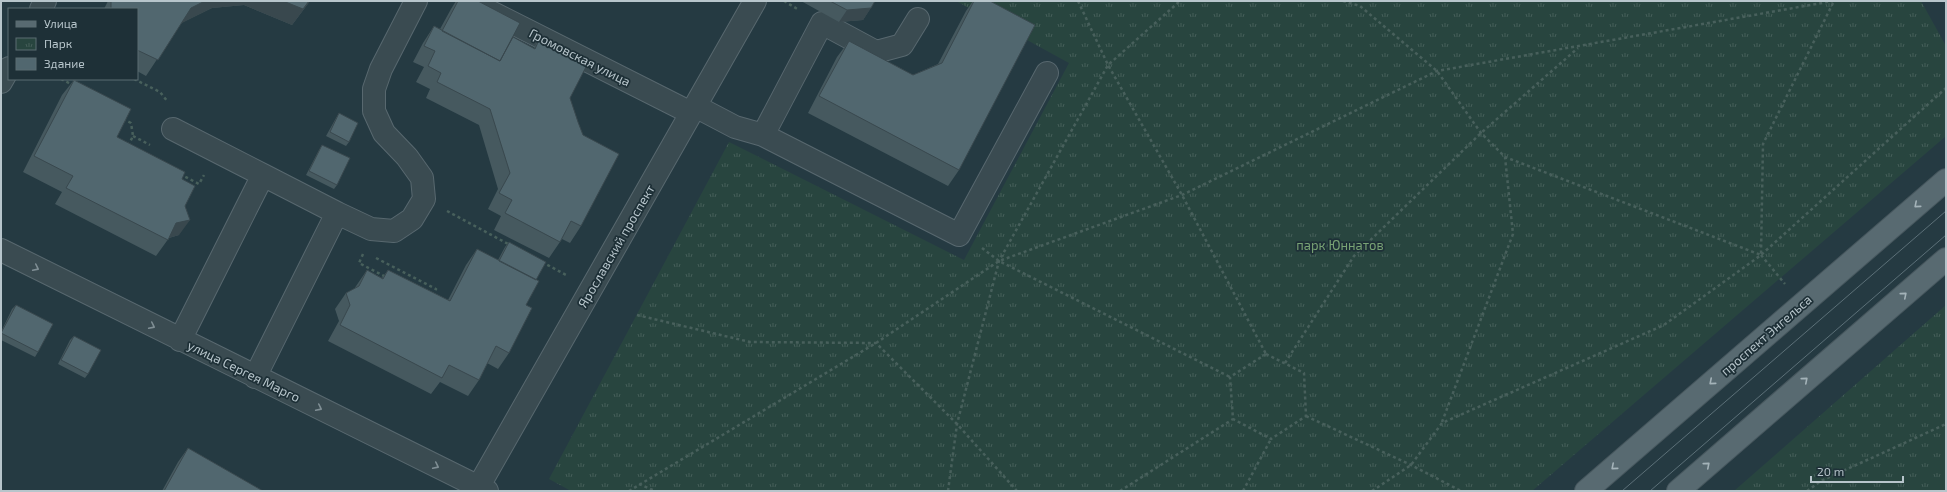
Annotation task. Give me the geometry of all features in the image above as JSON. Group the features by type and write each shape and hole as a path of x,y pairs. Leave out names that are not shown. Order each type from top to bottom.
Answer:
{"main road":[{"name":"проспект Энгельса","path":"1586,491 1946,180"},
{"path":"1678,491 1946,259"}],"street":[{"path":"173,129 371,229 394,231 412,219 424,199 422,178 407,157 384,133 374,111 374,89 381,69 416,1"},
{"name":"Громовская улица","path":"469,1 693,110 735,127 763,135 959,235"},
{"name":"Ярославский проспект","path":"481,490 591,289 755,1"},
{"path":"763,135 822,23 876,52 902,45 918,19"},
{"path":"1,82 8,70"},
{"path":"959,235 1046,73"},
{"path":"180,340 263,175"},
{"path":"255,377 337,213"},
{"name":"улица Сергея Марго","path":"1,250 481,490"}],"path":[{"path":"784,1 796,8"},
{"path":"1078,1 1108,65 1182,195 1266,354 1304,373 1306,416"},
{"path":"948,491 958,424 999,261 1108,65 1180,1"},
{"path":"1343,1 1360,6 1437,71 1481,133 1505,156 1761,255 1785,284"},
{"path":"629,491 876,343 999,261 1182,195 1437,71 1578,48 1833,1"},
{"path":"1761,255 1763,144 1833,1"},
{"path":"1285,363 1354,256 1481,133 1578,48"},
{"path":"63,80 75,86"},
{"path":"136,80 160,92 179,116 173,129"},
{"path":"1442,423 1664,324 1761,255 1946,88"},
{"path":"119,117 131,123 133,136 128,147 134,150"},
{"path":"133,136 156,148"},
{"path":"1372,491 1411,465 1442,423 1513,234 1505,156"},
{"path":"179,174 199,184 204,173"},
{"path":"424,199 514,248"},
{"path":"959,235 973,242 999,261 1230,377"},
{"path":"369,254 364,252 359,263 391,280"},
{"path":"374,257 436,289 430,300"},
{"path":"535,259 591,289"},
{"path":"637,315 750,342 876,343 958,424 1017,491"},
{"path":"1230,377 1266,354"},
{"path":"1230,377 1233,419"},
{"path":"1243,491 1271,439 1306,416"},
{"path":"1306,416 1411,465 1461,491"},
{"path":"1233,419 1271,439"},
{"path":"1120,491 1233,419"},
{"path":"1807,491 1821,481 1946,424"},
{"path":"639,484 655,491"}],"green space":[{"name":"парк Юннатов","path":"956,1 1921,1 1946,46 1946,136 1532,491 571,491 549,479 729,142 964,260 1069,63"},
{"path":"1946,305 1946,491 1734,491"}],"building":[{"path":"111,1 205,1 191,8 158,60 138,50 138,8 111,8"},
{"path":"283,1 309,1 303,9"},
{"path":"458,1 478,1 520,23 500,61 442,31"},
{"path":"830,1 875,1 871,8 847,10"},
{"path":"974,1 990,1 1035,25 959,170 819,96 849,41 913,75 942,63"},
{"path":"434,26 500,61 513,37 535,49 540,38 588,63 570,98 578,122 583,135 619,154 581,226 571,221 560,242 505,213 512,200 499,193 510,173 490,109 437,82 441,73 428,66 435,51 424,46"},
{"path":"74,80 131,109 117,137 185,172 182,179 195,186 185,206 190,220 176,223 168,240 66,188 73,176 34,156"},
{"path":"339,113 358,123 349,142 330,132"},
{"path":"322,145 350,158 337,185 309,171"},
{"path":"509,242 546,262 536,280 499,261"},
{"path":"477,249 539,281 526,305 532,308 509,353 496,346 479,380 449,365 442,378 340,325 350,305 346,293 359,286 367,270 383,279 388,270 450,301"},
{"path":"16,305 53,324 38,352 1,333"},
{"path":"74,336 101,350 88,374 61,360"},
{"path":"188,448 263,491 164,491"}],"tram line":[{"path":"1622,491 1946,211"},
{"path":"1650,491 1946,235"}]}
